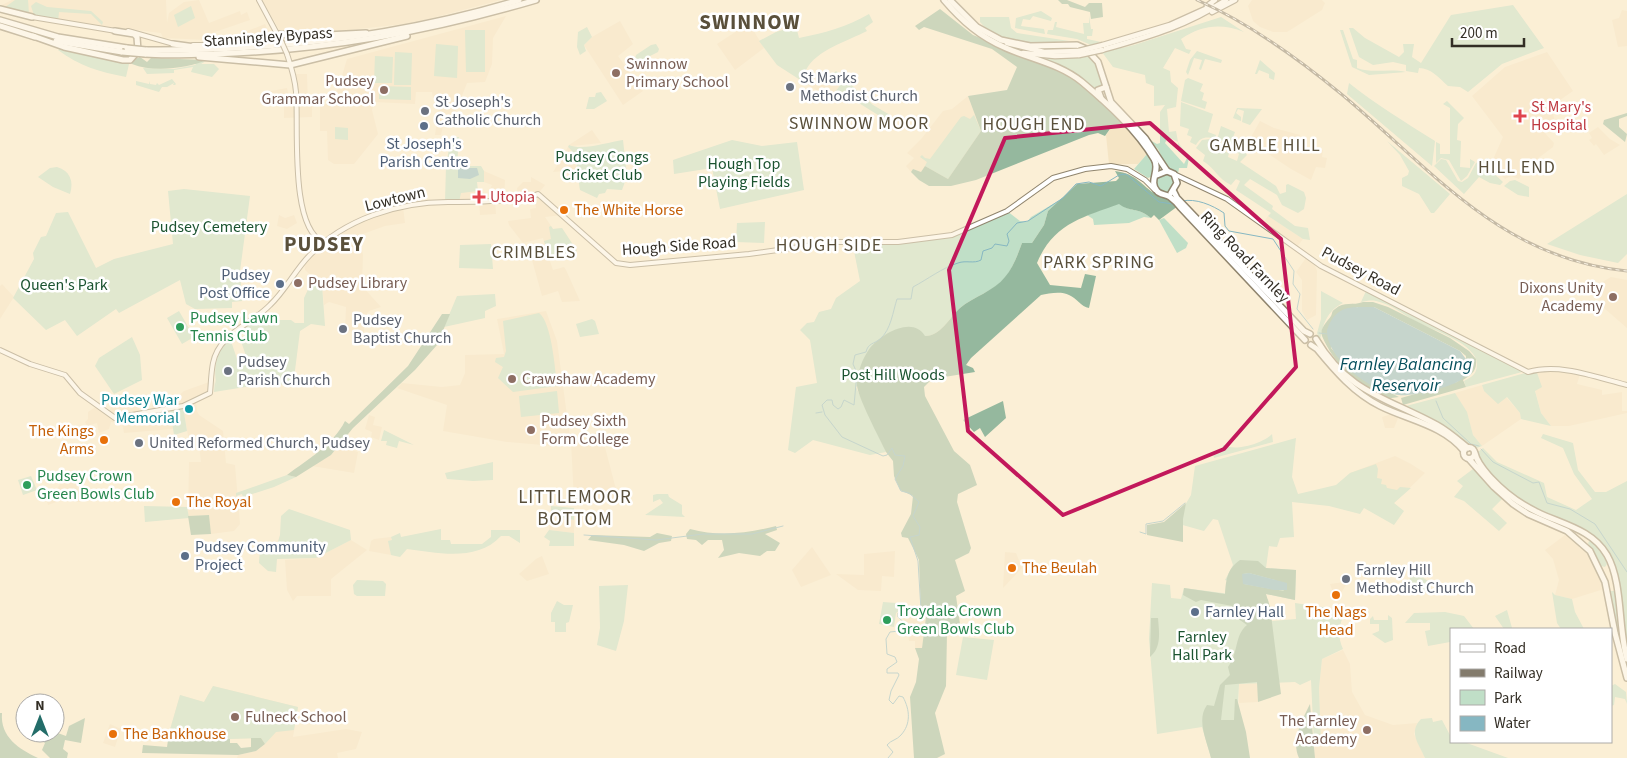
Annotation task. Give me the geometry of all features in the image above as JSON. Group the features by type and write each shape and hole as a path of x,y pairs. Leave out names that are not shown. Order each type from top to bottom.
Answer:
{"highway":[{"name":"Stanningley Bypass","path":"146,52 295,46 431,24 519,0"},
{"name":"Stanningley Bypass","path":"0,26 33,36 124,50 173,55 282,51 350,43 451,24 536,0"},
{"path":"939,0 965,24 989,40 1074,76 1104,102 1147,149 1157,166 1154,179 1155,190 1165,195 1174,192 1177,178 1167,170 1145,138 1111,102 1098,62 1086,50 1077,45 1030,46 1001,40 977,27 951,2"},
{"path":"944,0 965,24"},
{"path":"0,9 32,17"},
{"name":"Stanningley Bypass","path":"0,20 58,37 124,50"},
{"path":"173,55 290,65 451,24"},
{"path":"33,36 64,46 130,60 138,52 138,38 134,34 115,31"},
{"path":"277,34 307,36 384,33"},
{"path":"173,44 227,49"},
{"path":"1104,102 1098,92 1106,87"},
{"path":"1154,179 1159,172 1167,170"},
{"name":"Ring Road Farnley","path":"1174,192 1175,199"},
{"name":"Ring Road Farnley","path":"1165,195 1175,199 1180,204 1311,345"},
{"name":"Ring Road Farnley","path":"1186,211 1304,331 1316,339"},
{"path":"1305,340 1310,334"},
{"path":"1429,426 1386,411 1353,388 1318,349 1311,345 1316,339 1331,359 1356,384 1386,402 1406,408 1440,426 1466,450"},
{"path":"1386,402 1386,411"},
{"path":"1406,408 1429,426 1466,450"},
{"path":"1466,450 1472,448 1477,460 1487,474 1509,495 1535,512 1574,527 1593,539 1607,555 1616,584 1627,659"},
{"path":"1466,450 1464,456 1512,504 1528,514 1567,531 1587,547 1600,567 1605,582 1615,633 1627,678"},
{"path":"1469,459 1475,453"},
{"path":"1587,547 1588,539 1593,539"},
{"path":"1600,567 1604,569 1608,567 1607,555"}],"main road":[{"path":"259,0 282,43 290,65 296,90 299,194 313,234 323,242"},
{"path":"1189,18 1215,0"},
{"path":"1103,47 1189,18 1221,0"},
{"path":"1199,18 1226,0"},
{"path":"1017,52 1055,56 1079,53 1170,30 1235,0"},
{"path":"32,17 115,31 141,33 173,44 224,46 254,41 277,34"},
{"path":"1001,40 1023,49 1079,53"},
{"name":"Hough Side Road","path":"538,194 613,260 620,264 835,242 898,242 952,235 1007,211 1053,178 1085,168 1117,166 1132,171 1146,180"},
{"name":"Pudsey Road","path":"1174,174 1226,199 1322,266 1528,372 1558,369 1627,385"},
{"path":"1146,180 1154,179"},
{"path":"1146,180 1155,190"},
{"path":"1177,185 1188,182"},
{"name":"Lowtown","path":"0,350 68,377 80,393 112,418 176,408 205,398 210,393 213,364 217,351 226,338 261,314 276,300 297,270 323,242 374,214 416,204 525,197 538,194"}],"highlighted area":[{"path":"1150,123 1281,239 1296,367 1224,449 1063,515 968,431 949,270 1005,138"}],"shaded area":[{"path":"12,0 166,0 167,23 169,13 184,2 199,0 209,23 240,11 241,15 247,12 250,20 206,35 206,40 163,38 161,33 52,20 0,6"},
{"path":"262,0 501,0 413,23 313,34 280,31"},
{"path":"1252,0 1322,0 1325,3 1322,10 1287,32 1273,32 1260,27 1253,21 1248,6"},
{"path":"1622,10 1627,11 1627,46 1618,47 1612,20 1619,18"},
{"name":"Pudsey Grammar School","path":"506,16 493,38 492,64 485,82 467,83 452,121 444,121 441,135 435,135 440,99 433,98 432,92 416,92 415,104 374,102 372,110 378,134 354,164 334,164 328,160 327,131 320,131 320,104 330,104 339,86 347,59"},
{"name":"Swinnow Primary School","path":"620,21 633,44 618,56 643,91 623,105 584,45 592,37"},
{"path":"749,23 764,48 735,70 717,44"},
{"path":"265,24 269,33 248,40 245,32"},
{"name":"St Mary's Hospital","path":"1547,52 1573,91 1553,105 1556,110 1553,113 1555,123 1543,131 1554,143 1553,147 1525,168 1519,179 1511,176 1505,179 1491,164 1503,137 1472,96 1505,67"},
{"path":"817,73 827,80 832,75 841,84 830,98 808,85"},
{"path":"293,74 307,74 308,104 312,105 312,117 284,118 284,98 271,98 267,95 266,92 287,88 289,97 296,97"},
{"path":"968,96 981,131 948,179 925,166 921,172 913,169 911,172 906,166 914,158 907,153 922,138 943,111 952,109"},
{"path":"1260,121 1274,128 1300,135 1298,146 1323,150 1322,157 1327,158 1325,168 1316,167 1311,180 1258,147 1260,143 1251,137"},
{"path":"1126,126 1143,142 1147,154 1138,164 1109,164 1106,135 1112,127"},
{"path":"1598,127 1610,139 1620,145 1604,155 1596,144 1594,146 1589,140 1592,138 1589,133"},
{"path":"592,130 601,143 569,145"},
{"path":"568,147 571,149 577,170 553,172"},
{"path":"484,171 505,180 504,199 495,200 496,214 480,215 479,201 459,202 461,192 478,191 481,201 488,200 488,193 492,185 484,182"},
{"path":"531,177 545,185 538,194 562,215 545,217 553,229 562,228 577,251 549,258 553,270 564,267 580,301 562,302 558,291 542,296 532,260 548,255 543,238 523,243 509,225 508,221 531,218 530,209 536,208 534,196 518,198 517,188 523,182 531,182"},
{"path":"403,207 405,223 385,226 360,235 363,255 362,286 381,307 369,311 365,316 364,332 345,331 346,307 329,302 324,305 322,285 305,270 304,262 323,242 366,217"},
{"path":"279,215 285,218 294,215 297,223 287,229 277,226"},
{"path":"1268,216 1303,239 1297,247 1263,223"},
{"path":"1306,258 1314,263 1317,271 1316,315 1307,320 1302,311 1302,280 1296,272"},
{"name":"Dixons Unity Academy","path":"1611,277 1627,280 1627,328 1604,308 1594,287"},
{"path":"2,284 14,297 0,319 0,286"},
{"name":"Crawshaw Academy","path":"546,311 557,341 570,438 601,432 617,493 613,498 602,501 574,501 571,441 554,446 507,442 443,431 447,405 397,388 402,383 442,387 460,385 465,373 465,355 504,354 497,319"},
{"path":"1543,369 1580,374 1577,384 1602,390 1602,395 1622,392 1622,411 1627,411 1627,413 1569,426 1551,426 1541,413 1535,390 1536,370"},
{"path":"212,381 208,396 196,402 197,411 199,415 223,431 226,463 235,465 240,524 234,531 211,534 208,515 188,516 189,462 201,462 198,436 188,436 183,406 170,410 173,429 124,433 122,423 111,422 109,429 99,433 97,423 87,426 85,422 88,419 88,412 97,406 107,415 112,405 137,402 140,412 153,410 152,405 175,399 184,391"},
{"path":"1482,385 1484,391 1506,397 1520,413 1521,419 1482,446 1473,435 1467,413 1455,393"},
{"path":"1391,414 1399,416 1394,428 1385,428 1382,417"},
{"path":"369,415 375,417 373,425 382,427 379,440 371,437 372,432 365,429"},
{"path":"339,446 358,452 354,473 312,466 331,455"},
{"path":"1395,456 1425,473 1394,503 1350,473"},
{"path":"68,474 73,476 82,502 73,502 68,498 48,505 47,502"},
{"path":"551,515 574,520 574,533 549,530"},
{"path":"1565,535 1576,540 1580,545 1579,548 1582,547 1595,564 1598,572 1597,576 1600,577 1604,589 1572,599 1555,595 1559,580 1553,559 1545,550"},
{"path":"391,537 392,540 389,541 391,555 369,551 371,541 374,539"},
{"path":"351,540 367,550 331,579 331,596 297,596 293,601 287,590 285,560 316,558"},
{"path":"812,547 831,575 801,587 792,570"},
{"path":"895,551 894,577 882,576 881,591 858,590 836,574 864,575 864,554"},
{"path":"1005,552 1016,553 1022,568 1003,588"},
{"path":"542,556 549,574 527,581 519,574 536,559"},
{"path":"1344,582 1346,585 1336,601 1330,584"},
{"path":"903,608 926,620 922,648 915,648 915,641 909,641 908,633 912,629 902,618"},
{"name":"The Farnley Academy","path":"1343,650 1350,664 1352,692 1365,715 1393,725 1417,723 1414,734 1425,758 1315,758 1314,743 1321,742 1319,688 1322,659"},
{"path":"1258,682 1258,702 1239,703 1239,684"},
{"name":"Fulneck School","path":"213,686 298,707 293,737 346,729 362,732 356,749 337,753 338,758 237,758 238,755 256,751 265,744 251,738 230,739 169,733 180,695 204,702"},
{"name":"The Bankhouse","path":"110,724 121,729 115,747 103,743"}],"green space":[{"path":"15,0 28,0 29,14 4,8"},
{"path":"1058,0 1067,0 1085,7 1089,3 1102,3 1103,17 1091,19 1090,12 1070,7 1068,4 1062,4"},
{"path":"36,2 47,7 91,11 103,22 102,25 91,14 59,12 58,21 34,15 31,6"},
{"path":"1513,5 1544,48 1502,64 1468,92 1460,87 1448,86 1435,74 1423,68 1419,68 1418,73 1406,71 1406,65 1393,62 1373,65 1359,57 1349,28 1353,28 1365,38 1399,57 1404,52 1403,44 1414,44 1412,57 1421,63 1451,15"},
{"path":"191,6 195,18 178,27 174,15"},
{"path":"940,9 973,35 1062,71 1088,90 1125,125 1112,126 1105,136 1098,133 1089,135 976,180 951,186 929,186 919,180 911,172 913,169 921,172 925,166 948,179 981,131 968,96 1007,90 1017,67 992,49 924,27 919,30 915,26"},
{"path":"1041,11 1052,18 1051,21 1033,16 1030,20 1023,19 1021,26 1044,29 1045,34 1015,28 1016,18"},
{"path":"869,14 873,22 865,28 867,31 833,47 811,63 806,70 815,76 808,85 777,65 759,41 776,32 796,26 799,38 817,34 844,26"},
{"path":"1089,16 1091,29 1093,29 1092,36 1087,36 1087,39 1101,42 1091,45 1077,39 1047,34 1048,30 1053,30 1055,22 1057,22 1056,27 1084,34 1083,23 1089,23"},
{"path":"980,17 1009,17 1011,28 1017,33 1069,41 1034,43 1010,40 999,37 989,31 980,22"},
{"path":"1221,17 1244,32 1227,27 1212,27 1189,34 1181,39 1186,49 1191,50 1189,54 1175,48 1163,68 1170,71 1171,82 1178,88 1176,107 1167,109 1169,132 1176,131 1178,142 1189,158 1187,168 1179,168 1178,174 1166,166 1158,149 1148,139 1157,144 1160,143 1160,112 1165,105 1154,106 1154,86 1146,83 1145,75 1113,67 1102,52 1121,46 1122,48 1134,45","holes":["1168,137 1178,142 1178,151 1187,158 1184,164 1165,143"]},
{"path":"587,27 592,37 584,45 586,51 580,55 577,47 578,32"},
{"path":"465,30 485,30 485,72 466,72"},
{"path":"1340,30 1343,30 1353,59 1357,60 1357,68 1369,71 1406,72 1369,75 1352,67"},
{"path":"436,44 458,46 457,78 434,76"},
{"path":"656,44 659,49 658,52 640,61 635,59 636,55 651,45"},
{"path":"64,47 123,60 129,64 126,77 82,64 58,50"},
{"path":"1197,51 1222,60 1221,63 1205,59 1201,70 1199,69 1202,60 1194,58 1188,75 1186,72 1190,60"},
{"path":"395,52 412,53 411,85 394,85"},
{"path":"1091,55 1097,62 1105,86 1097,94 1070,71 1041,59"},
{"path":"375,56 393,57 392,83 374,83"},
{"path":"140,57 147,62 151,58 207,60 181,67 160,69 141,67 132,64 130,61"},
{"path":"1260,60 1275,73 1274,80 1269,78 1269,74 1259,70 1255,74"},
{"path":"206,61 201,64 214,64 219,69 212,77 191,72 193,67 174,70 174,73 147,74 143,68 174,69"},
{"path":"836,71 873,105 890,115 886,120 846,95 842,101 832,96 841,84 832,75"},
{"path":"1188,78 1203,84 1200,91 1204,93 1202,100 1207,102 1205,109 1181,101 1185,80"},
{"path":"172,79 176,84 175,85 173,85 174,83 167,87 162,87 159,92 136,85 136,81 149,84 150,81 150,84 156,85 157,83 159,85"},
{"path":"1349,83 1380,106 1435,141 1432,166 1347,94"},
{"path":"379,86 411,87 411,100 379,99"},
{"path":"601,92 607,101 594,109 586,109 589,97 595,97 596,93"},
{"path":"1447,101 1464,118 1458,124 1457,140 1461,141 1460,167 1470,168 1470,159 1475,162 1467,176 1461,181 1449,160 1441,158 1436,163 1436,142 1440,144 1440,154 1450,154 1450,108 1443,104"},
{"path":"1181,102 1213,114 1208,132 1216,135 1215,139 1204,138 1196,145 1190,142 1192,137 1187,135 1189,129 1180,126"},
{"path":"1237,108 1262,109 1250,125 1242,122 1244,111 1238,109 1236,113 1241,117 1241,121 1233,118"},
{"path":"1627,113 1627,116 1619,119 1619,127 1627,134 1625,142 1603,124 1604,120"},
{"path":"974,115 981,131 948,179 925,166 927,162 920,157 922,155 930,159 961,117 964,116 970,119"},
{"path":"1221,126 1235,132 1232,140 1243,144 1238,146 1221,141 1220,145 1223,146 1222,149 1220,148 1217,140"},
{"path":"335,127 348,128 348,140 335,139"},
{"path":"451,137 459,137 457,166 481,166 484,171 484,182 477,182 478,191 461,193 459,202 445,202 446,166"},
{"path":"1210,139 1216,141 1219,150 1229,153 1228,157 1237,161 1239,154 1236,151 1244,151 1247,155 1240,162 1276,186 1280,194 1286,192 1286,185 1288,184 1304,192 1306,198 1304,209 1298,213 1282,205 1277,195 1250,179 1244,185 1273,206 1272,209 1295,226 1308,228 1310,240 1303,239 1268,216 1271,213 1236,190 1240,181 1236,179 1231,185 1203,161 1205,155 1196,148 1202,140"},
{"name":"Pudsey Congs Cricket Club","path":"623,140 627,176 622,190 607,189 605,193 599,194 597,198 580,190 576,161 568,147 569,145 588,147"},
{"name":"Hough Top Playing Fields","path":"732,140 762,146 797,142 804,190 720,209 712,168 674,174 673,160"},
{"path":"1387,141 1450,194 1434,213 1431,213 1419,194 1402,186 1402,178 1408,175 1409,171 1400,155"},
{"path":"1147,154 1155,163 1153,176 1148,178 1134,169"},
{"path":"1488,158 1491,171 1503,182 1500,185 1490,183 1479,177 1464,194 1434,166 1441,159 1446,160 1458,181 1462,182 1468,178 1476,163"},
{"path":"57,167 65,171 70,177 70,194 53,187 38,177 50,168"},
{"name":"Post Hill Woods","path":"1115,171 1134,177 1157,195 1178,206 1159,220 1154,215 1151,218 1146,214 1119,204 1081,218 1060,231 1044,250 1037,263 1050,285 1081,288 1085,274 1096,276 1089,308 1072,296 1063,293 1041,295 971,358 966,365 973,368 975,372 932,379 924,387 925,396 954,451 970,465 977,485 958,494 957,502 971,548 969,553 955,560 965,591 956,596 961,631 947,633 946,686 935,713 945,754 937,758 914,758 910,697 916,682 919,659 915,648 922,648 926,617 921,614 919,560 908,538 902,537 901,533 911,514 913,496 900,490 894,476 893,461 886,452 860,397 857,384 861,365 867,352 875,343 897,329 913,327 920,330 925,336 940,330 960,308 1000,282 1013,265 1022,243 1032,243 1044,225 1048,211 1077,184 1116,181 1119,178"},
{"path":"1165,173 1172,176 1175,183 1172,190 1165,193 1158,190 1155,183 1158,176"},
{"path":"1515,180 1529,187 1529,197 1518,195 1504,186 1510,181"},
{"path":"184,189 250,196 240,271 242,301 232,302 232,308 195,309 186,304 180,280 119,313 116,309 77,336 65,320 46,330 13,298 34,259 33,253 41,237 46,236 56,213 68,212 96,268 114,259 173,244 168,191"},
{"path":"1627,194 1627,254 1618,263 1580,255 1547,244"},
{"path":"1063,198 1048,211 1044,225 1032,243 1022,243 1015,261 1000,283 965,304 940,330 925,336 856,387 886,452 870,455 813,440 795,453 788,450 796,387 817,383 810,340 800,330 807,323 814,322 819,312 831,309 836,298 860,281 852,241 898,242 952,235 1007,211 1020,221 1027,222 1031,217"},
{"path":"1119,203 1151,218 1144,217 1129,223 1094,225 1093,219 1087,215"},
{"path":"1164,218 1188,243 1186,248 1177,253 1159,220"},
{"path":"765,222 764,243 736,242 737,223"},
{"path":"551,226 553,229 562,228 577,251 549,257 544,241 551,239 549,227"},
{"path":"491,244 493,269 459,268 460,245"},
{"path":"312,281 322,285 325,326 311,324 300,331 293,386 270,383 214,392 215,380 217,388 216,361 225,343 230,338 237,359 246,356 240,338 248,334 244,328 262,316 266,320 291,320 295,323 304,323 304,298"},
{"path":"1321,291 1343,303 1333,310 1326,319 1320,342 1317,333 1321,319"},
{"path":"1366,291 1510,364 1522,372 1466,387 1464,381 1474,375 1477,367 1475,357 1470,350 1453,338 1417,322 1382,302 1361,302"},
{"path":"495,294 496,306 485,311 485,318 444,327 457,296"},
{"path":"1373,302 1388,307 1450,338 1469,351 1476,359 1476,366 1474,371 1463,380 1466,387 1403,405 1401,398 1457,382 1464,374 1466,356 1460,351 1374,307 1357,307 1331,348 1362,379 1399,397 1384,399 1354,379 1339,364 1321,333 1333,311 1338,307 1345,304"},
{"name":"Pudsey Lawn Tennis Club","path":"179,311 194,337 182,344 167,318"},
{"path":"539,313 547,326 550,336 557,386 513,392 498,378 503,367 495,362 496,358 504,357 506,351 503,321"},
{"path":"442,314 450,314 437,345 415,370 353,428 331,455 296,477 287,475 327,444 340,430 345,421 349,424 408,366"},
{"path":"592,319 595,321 599,334 580,337 576,324"},
{"path":"132,337 140,355 142,380 114,394 95,366 99,358"},
{"path":"1536,370 1542,387 1535,391 1541,413 1551,426 1521,419 1520,413 1507,397 1498,404 1484,391 1482,385"},
{"path":"557,391 559,413 521,417 519,396"},
{"path":"1455,393 1467,412 1473,435 1482,446 1474,449 1468,448 1391,410"},
{"path":"1003,401 1006,418 985,437 980,428 974,432 963,420"},
{"path":"183,406 187,431 174,435 170,409"},
{"path":"384,430 414,445 399,441 397,448 386,445 387,441 381,441"},
{"path":"1272,434 1273,442 1214,458 1213,453 1220,451 1224,445 1235,448 1249,446"},
{"path":"1543,434 1573,443 1578,470 1595,492 1606,492 1627,481 1627,648 1613,567 1593,539 1535,512 1497,485 1478,456 1478,452 1483,448 1497,462 1544,483 1547,497 1576,510 1592,499 1574,474 1563,448 1541,438"},
{"path":"1296,438 1292,477 1298,494 1336,485 1350,473 1376,464 1378,469 1377,478 1382,479 1381,484 1386,485 1387,488 1397,490 1400,487 1411,488 1394,503 1404,511 1394,525 1364,508 1360,514 1329,506 1292,502 1294,537 1280,538 1277,547 1269,546 1266,568 1296,570 1295,600 1266,594 1225,580 1233,565 1218,520 1213,519 1204,531 1179,524 1181,512 1191,495 1195,466"},
{"path":"493,462 493,480 447,479 445,473"},
{"path":"1477,466 1504,497 1492,509 1507,523 1499,531 1464,501 1454,497 1463,486 1457,481"},
{"path":"287,475 296,477 274,487 243,497 242,494 236,496 236,493"},
{"name":"Pudsey Crown Green Bowls Club","path":"31,476 37,490 23,495 18,480"},
{"path":"668,494 669,497 682,505 682,514 685,517 645,515 663,503 660,499 653,502 653,495"},
{"path":"1186,503 1183,519 1183,542 1147,535 1147,525 1164,522"},
{"path":"144,506 187,507 189,518 145,522"},
{"path":"551,506 574,508 574,520 551,515"},
{"path":"289,509 350,530 351,540 316,558 277,559 276,572 268,571 259,563 260,549 276,548 280,535 281,516"},
{"path":"209,515 211,534 191,535 188,516"},
{"path":"776,526 777,530 765,534 780,543 775,551 767,551 760,556 739,553 718,558 724,550 722,540 708,540 702,545 696,540 687,539 686,534 690,529 712,533 733,533 755,531"},
{"path":"441,529 441,540 450,540 451,544 482,544 491,537 491,530 520,530 520,543 509,536 501,536 481,550 469,553 444,554 407,549 400,557 391,555 388,541 392,540 391,537 400,533 401,537"},
{"path":"549,530 574,533 574,546 549,546 550,541 544,537"},
{"path":"657,533 672,536 671,541 659,543 644,551 624,545 588,540 592,535 650,537"},
{"path":"1590,540 1602,553 1607,564 1605,567 1601,566 1588,543"},
{"path":"1240,560 1258,561 1266,568 1296,570 1295,600 1266,594 1270,607 1281,694 1258,702 1257,682 1225,685 1221,720 1234,720 1235,699 1237,699 1246,732 1250,758 1211,758 1203,731 1202,717 1207,705 1214,706 1220,685 1230,675 1228,667 1234,656 1240,634 1247,625 1237,618 1226,617 1232,606 1201,600 1196,602 1183,595 1184,588 1225,594 1228,575","holes":["1249,573 1275,580 1284,591 1244,584 1243,574"]},
{"path":"1410,575 1422,577 1431,583 1429,592 1405,593 1401,586 1409,586"},
{"path":"357,580 383,581 386,584 385,596 357,596 354,594 353,585"},
{"name":"Farnley Hall Park","path":"1152,583 1170,585 1171,598 1181,599 1184,588 1268,599 1272,621 1296,619 1295,603 1330,608 1343,617 1339,633 1343,649 1322,659 1319,688 1321,742 1314,743 1311,680 1300,685 1295,682 1239,684 1238,704 1243,732 1211,758 1202,727 1157,734 1149,639"},
{"path":"628,585 624,621 616,651 597,645 600,628 599,586"},
{"path":"1609,591 1615,591 1624,658 1618,642"},
{"path":"1552,592 1555,595 1572,599 1575,612 1583,628 1560,628 1557,623"},
{"path":"557,601 564,605 573,605 569,622 566,623 566,632 555,632 555,622 551,622 551,613"},
{"path":"883,602 896,603 903,608 896,613 894,627 879,624"},
{"path":"1507,610 1512,628 1503,628 1495,616"},
{"path":"1445,612 1464,616 1473,628 1450,628 1450,642 1428,646 1425,631 1430,630 1430,623 1405,623 1414,613"},
{"path":"1388,615 1392,618 1393,640 1385,643 1372,634 1379,631 1379,624 1370,624 1370,619 1373,616 1374,620 1388,620"},
{"path":"1151,618 1158,618 1159,634 1158,644 1150,657"},
{"path":"963,637 994,640 987,680 956,675"},
{"path":"1615,684 1626,692 1627,704 1625,699 1615,697 1614,705 1612,706 1612,686"},
{"name":"Fulneck School","path":"213,686 298,707 294,730 276,732 265,744 261,738 193,740 169,733 180,695 204,702"},
{"path":"1310,704 1315,758 1299,758 1296,744 1297,737"},
{"path":"0,713 2,713 4,729 12,741 24,751 38,758 0,758"},
{"path":"85,718 81,743 65,740 69,726"},
{"path":"1432,718 1433,722 1442,720 1450,735 1450,743 1467,743 1508,758 1425,758 1415,733 1417,724 1421,719"},
{"path":"169,733 193,740 230,739 230,743 237,743 241,748 251,747 251,738 261,738 265,744 256,751 238,755 142,753 143,745 167,747"},
{"path":"45,743 64,743 63,749 68,753 67,758 50,758 42,750"}],"water":[{"path":"458,168 477,168 479,175 470,179 458,178"},
{"name":"Farnley Balancing Reservoir","path":"1351,307 1374,307 1460,351 1468,362 1464,377 1457,382 1432,391 1399,395 1376,388 1352,372 1334,352 1327,330 1335,315 1340,311"},
{"path":"1249,573 1287,583 1287,590 1274,590 1243,584 1242,574"}],"waterway":[{"path":"888,758 893,752 887,745 904,731 907,726 908,717 903,697 899,696 893,704 889,700 899,675 898,673 887,673 887,669 897,662 895,657 887,654 886,639 890,632 908,630 909,627 898,617 898,613 902,611 919,612 921,610 918,561 910,537 919,535 920,527 913,516 919,502 909,493 901,491 895,479 903,466 905,456 895,455 892,448 887,455 883,456 842,437 825,415 822,405 827,400 832,400 833,405 838,409 844,400 854,405 857,373 853,364 855,355 866,352 870,345 884,335 889,326 897,299 911,299 913,287 952,265 981,260 983,251 992,248 995,244 1007,246 1009,241 1007,234 1017,223 1028,221 1063,198 1076,184 1089,182 1101,186 1119,175 1126,174 1159,202 1173,204"},
{"path":"1182,201 1193,200 1204,203 1224,213 1225,226 1229,231 1273,239 1294,271 1293,284 1300,294 1297,309 1313,329"},
{"path":"1319,333 1327,334"},
{"path":"1436,401 1443,418 1471,444 1479,446"},
{"path":"816,413 822,412"},
{"path":"1481,449 1493,462 1533,483 1539,482 1547,503 1570,509 1595,524 1627,572"},
{"path":"1140,532 1146,534 1146,524 1163,521 1185,503"},
{"path":"584,535 656,540 703,534 752,534 783,526"}],"railway":[{"path":"1197,0 1253,30 1306,67 1340,93 1437,179 1470,206 1504,229 1541,248 1582,263 1627,271"}],"place":[{"name":"Swinnow Primary School","path":"616,73"},
{"name":"St Marks Methodist Church","path":"790,87"},
{"name":"Pudsey Grammar School","path":"384,90"},
{"name":"St Joseph's Catholic Church","path":"425,111"},
{"name":"St Mary's Hospital","path":"1520,116"},
{"name":"St Joseph's Parish Centre","path":"424,126"},
{"name":"Utopia","path":"479,197"},
{"name":"The White Horse","path":"564,210"},
{"name":"Pudsey Library","path":"298,283"},
{"name":"Pudsey Post Office","path":"280,284"},
{"name":"Dixons Unity Academy","path":"1613,297"},
{"name":"Pudsey Lawn Tennis Club","path":"180,327"},
{"name":"Pudsey Baptist Church","path":"343,329"},
{"name":"Pudsey Parish Church","path":"228,371"},
{"name":"Crawshaw Academy","path":"512,379"},
{"name":"Pudsey War Memorial","path":"189,409"},
{"name":"Pudsey Sixth Form College","path":"531,430"},
{"name":"The Kings Arms","path":"104,440"},
{"name":"United Reformed Church, Pudsey","path":"139,443"},
{"name":"Pudsey Crown Green Bowls Club","path":"27,485"},
{"name":"The Royal","path":"176,502"},
{"name":"Pudsey Community Project","path":"185,556"},
{"name":"The Beulah","path":"1012,568"},
{"name":"Farnley Hill Methodist Church","path":"1346,579"},
{"name":"The Nags Head","path":"1336,595"},
{"name":"Farnley Hall","path":"1195,612"},
{"name":"Troydale Crown Green Bowls Club","path":"887,620"},
{"name":"Fulneck School","path":"235,717"},
{"name":"The Farnley Academy","path":"1367,730"},
{"name":"The Bankhouse","path":"113,734"}],"district":[{"name":"SWINNOW","path":"750,22"},
{"name":"SWINNOW MOOR","path":"859,123"},
{"name":"HOUGH END","path":"1034,124"},
{"name":"GAMBLE HILL","path":"1265,145"},
{"name":"HILL END","path":"1517,167"},
{"name":"PUDSEY","path":"324,244"},
{"name":"HOUGH SIDE","path":"829,245"},
{"name":"CRIMBLES","path":"534,252"},
{"name":"PARK SPRING","path":"1099,262"},
{"name":"LITTLEMOOR BOTTOM","path":"575,508"}],"park label":[{"name":"Pudsey Cemetery","path":"209,227"},
{"name":"Queen's Park","path":"64,285"}]}
